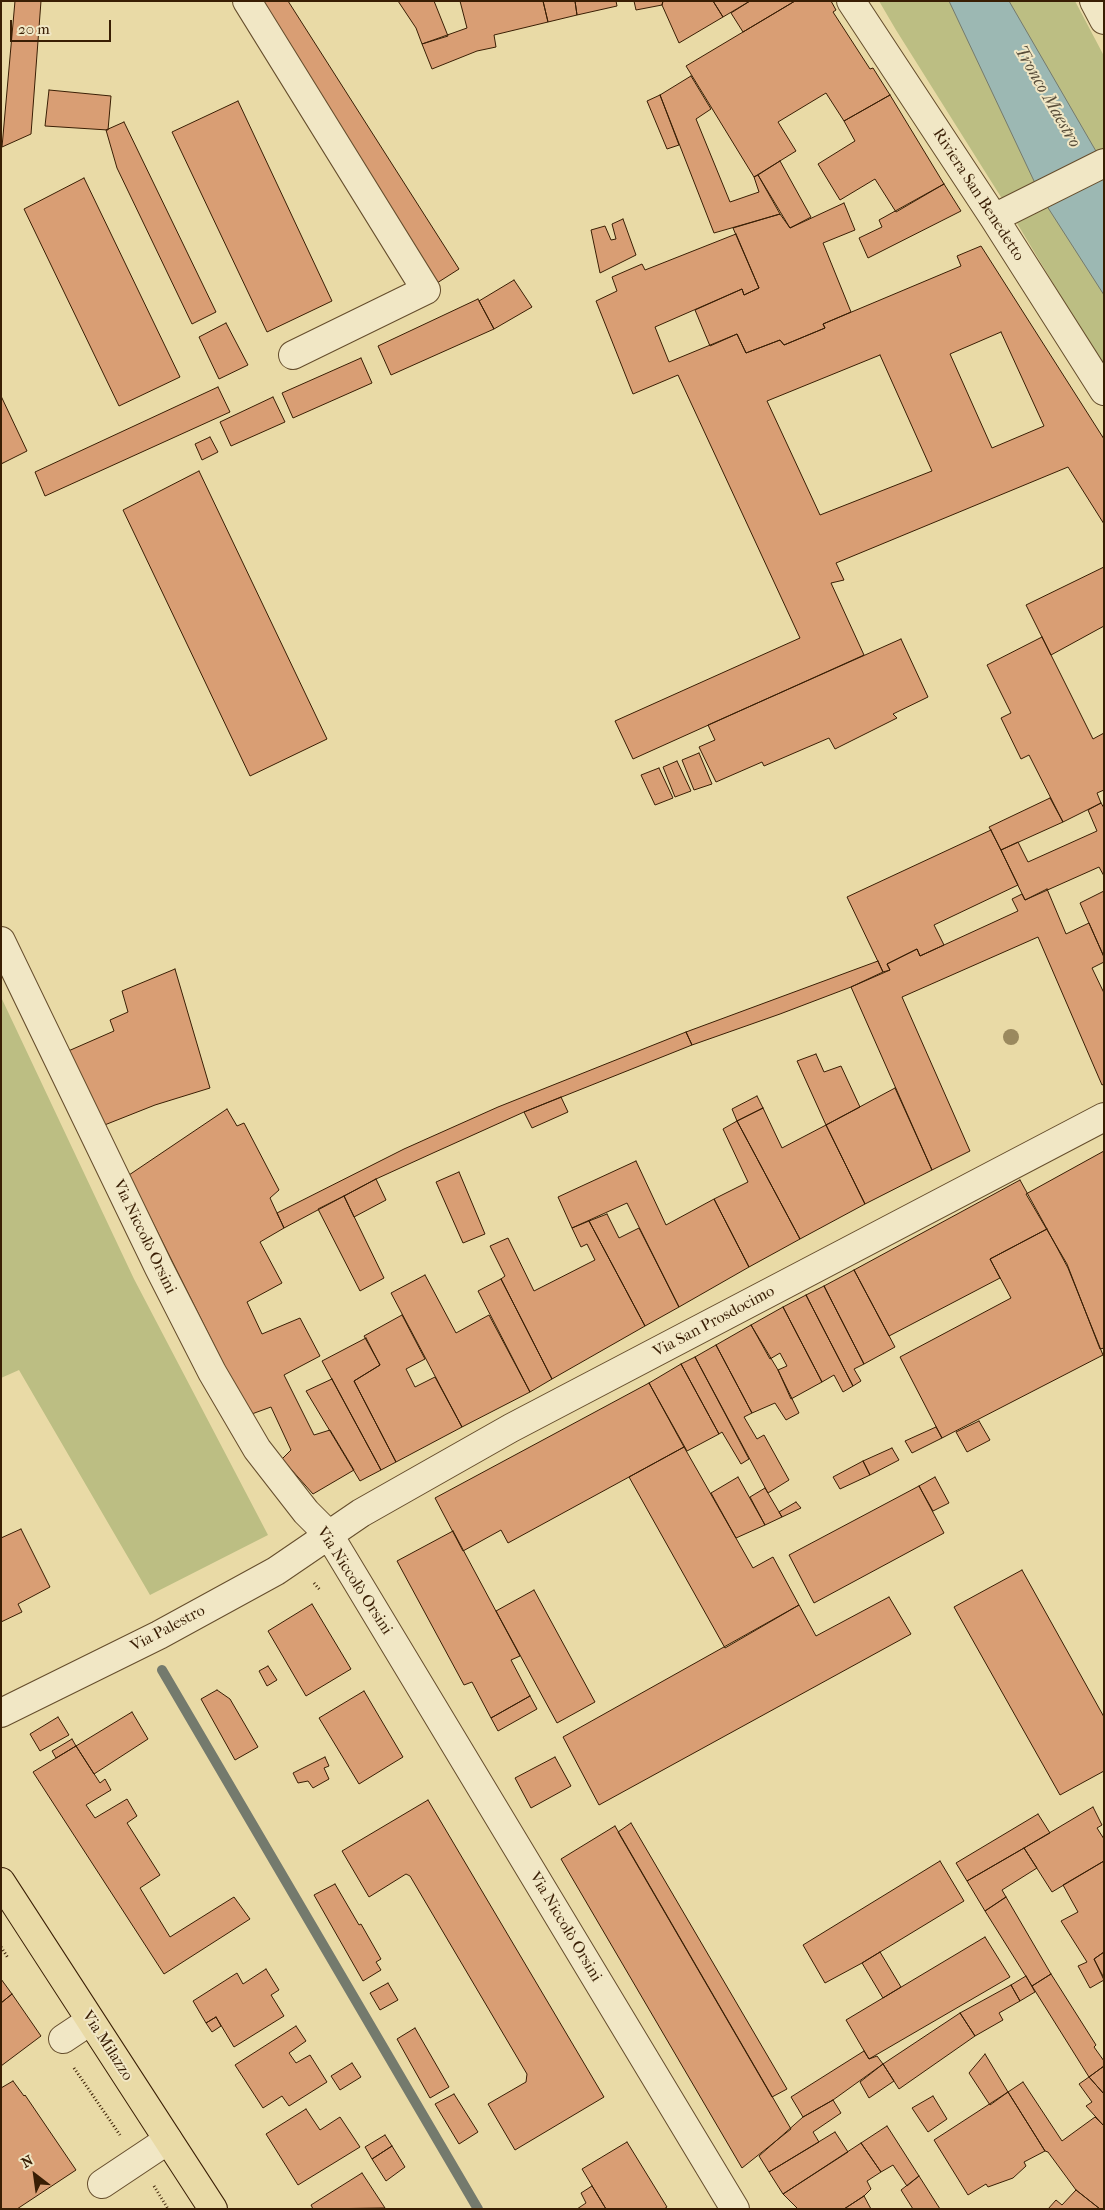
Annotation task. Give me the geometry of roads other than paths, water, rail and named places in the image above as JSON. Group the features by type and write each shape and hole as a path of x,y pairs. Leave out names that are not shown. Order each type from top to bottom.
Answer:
{"main road":[{"name":"Via Milazzo","path":"1,1882 212,2209"}],"street":[{"path":"247,1 426,290 293,355"},
{"name":"Riviera San Benedetto","path":"851,1 1005,213 1104,390"},
{"path":"1094,1 1104,20"},
{"path":"1005,213 1104,163"},
{"name":"Via Niccolò Orsini","path":"1,941 159,1268 212,1372 257,1449 306,1512 329,1535 735,2209"},
{"name":"Via San Prosdocimo","path":"329,1535 361,1513 511,1428 1104,1117"},
{"name":"Via Palestro","path":"1,1713 159,1634 276,1571 329,1535"},
{"path":"63,2039 90,2021"},
{"path":"102,2184 168,2140"}],"water":[{"name":"Tronco Maestro","path":"949,1 1009,1 1104,165 1104,295 1043,200"}],"waterway":[{"path":"162,1670 478,2209"}]}
